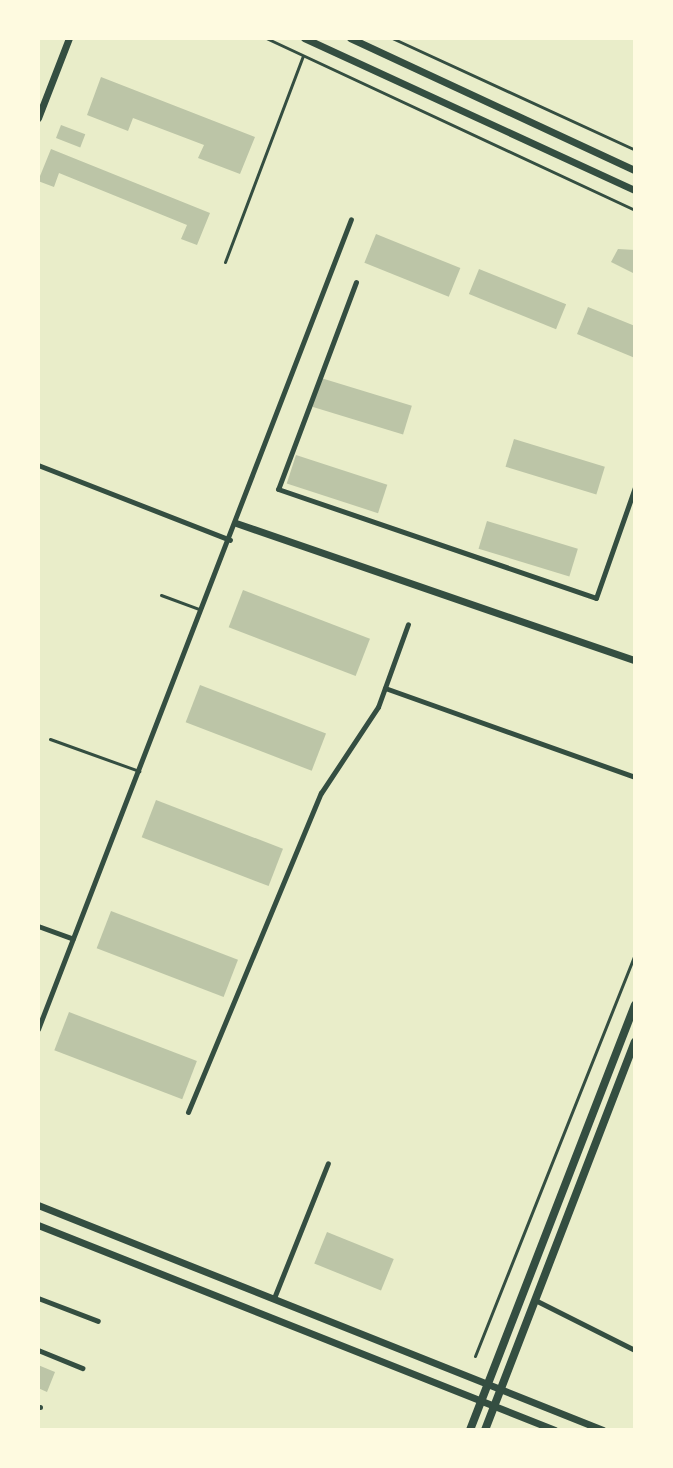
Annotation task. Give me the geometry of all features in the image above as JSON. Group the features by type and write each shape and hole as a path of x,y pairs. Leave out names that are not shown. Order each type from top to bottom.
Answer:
{"main road":[{"path":"38,118 69,38"},
{"path":"304,38 635,190"},
{"path":"350,38 635,170"},
{"path":"236,523 635,660"},
{"path":"470,1430 635,1005"},
{"path":"485,1430 635,1042"},
{"path":"38,1205 603,1430"},
{"path":"38,1225 555,1430"}],"street":[{"path":"38,1029 230,540 351,219"},
{"path":"356,282 278,489 596,598 635,487"},
{"path":"38,465 230,540"},
{"path":"188,1112 321,793 378,707 408,624"},
{"path":"385,688 635,777"},
{"path":"38,926 73,939"},
{"path":"274,1298 328,1163"},
{"path":"38,1298 98,1321"},
{"path":"535,1300 635,1350"},
{"path":"38,1350 82,1368"}],"lane":[{"path":"266,38 635,210"},
{"path":"392,38 635,150"},
{"path":"225,262 303,55"},
{"path":"161,595 202,610"},
{"path":"50,739 139,771"},
{"path":"475,1356 635,953"}],"building":[{"path":"101,77 255,137 240,174 198,158 204,145 133,118 128,131 87,115"},
{"path":"61,125 85,134 80,147 56,138"},
{"path":"51,149 210,213 197,245 181,239 187,225 59,173 54,187 38,181"},
{"path":"376,234 460,268 449,297 364,263"},
{"path":"618,249 635,250 635,274 611,262"},
{"path":"479,269 566,304 556,329 469,294"},
{"path":"588,307 635,326 635,358 577,334"},
{"path":"321,378 412,406 403,434 312,407"},
{"path":"514,439 605,467 596,495 506,467"},
{"path":"296,455 387,485 378,513 287,484"},
{"path":"487,521 578,549 569,577 479,549"},
{"path":"243,590 370,639 356,676 229,627"},
{"path":"200,685 326,733 312,771 186,722"},
{"path":"156,800 283,849 269,886 142,837"},
{"path":"111,911 238,960 224,997 97,948"},
{"path":"69,1012 197,1061 182,1099 54,1050"},
{"path":"327,1232 394,1259 381,1290 314,1264"},
{"path":"38,1365 55,1372 47,1392 38,1388"}]}
